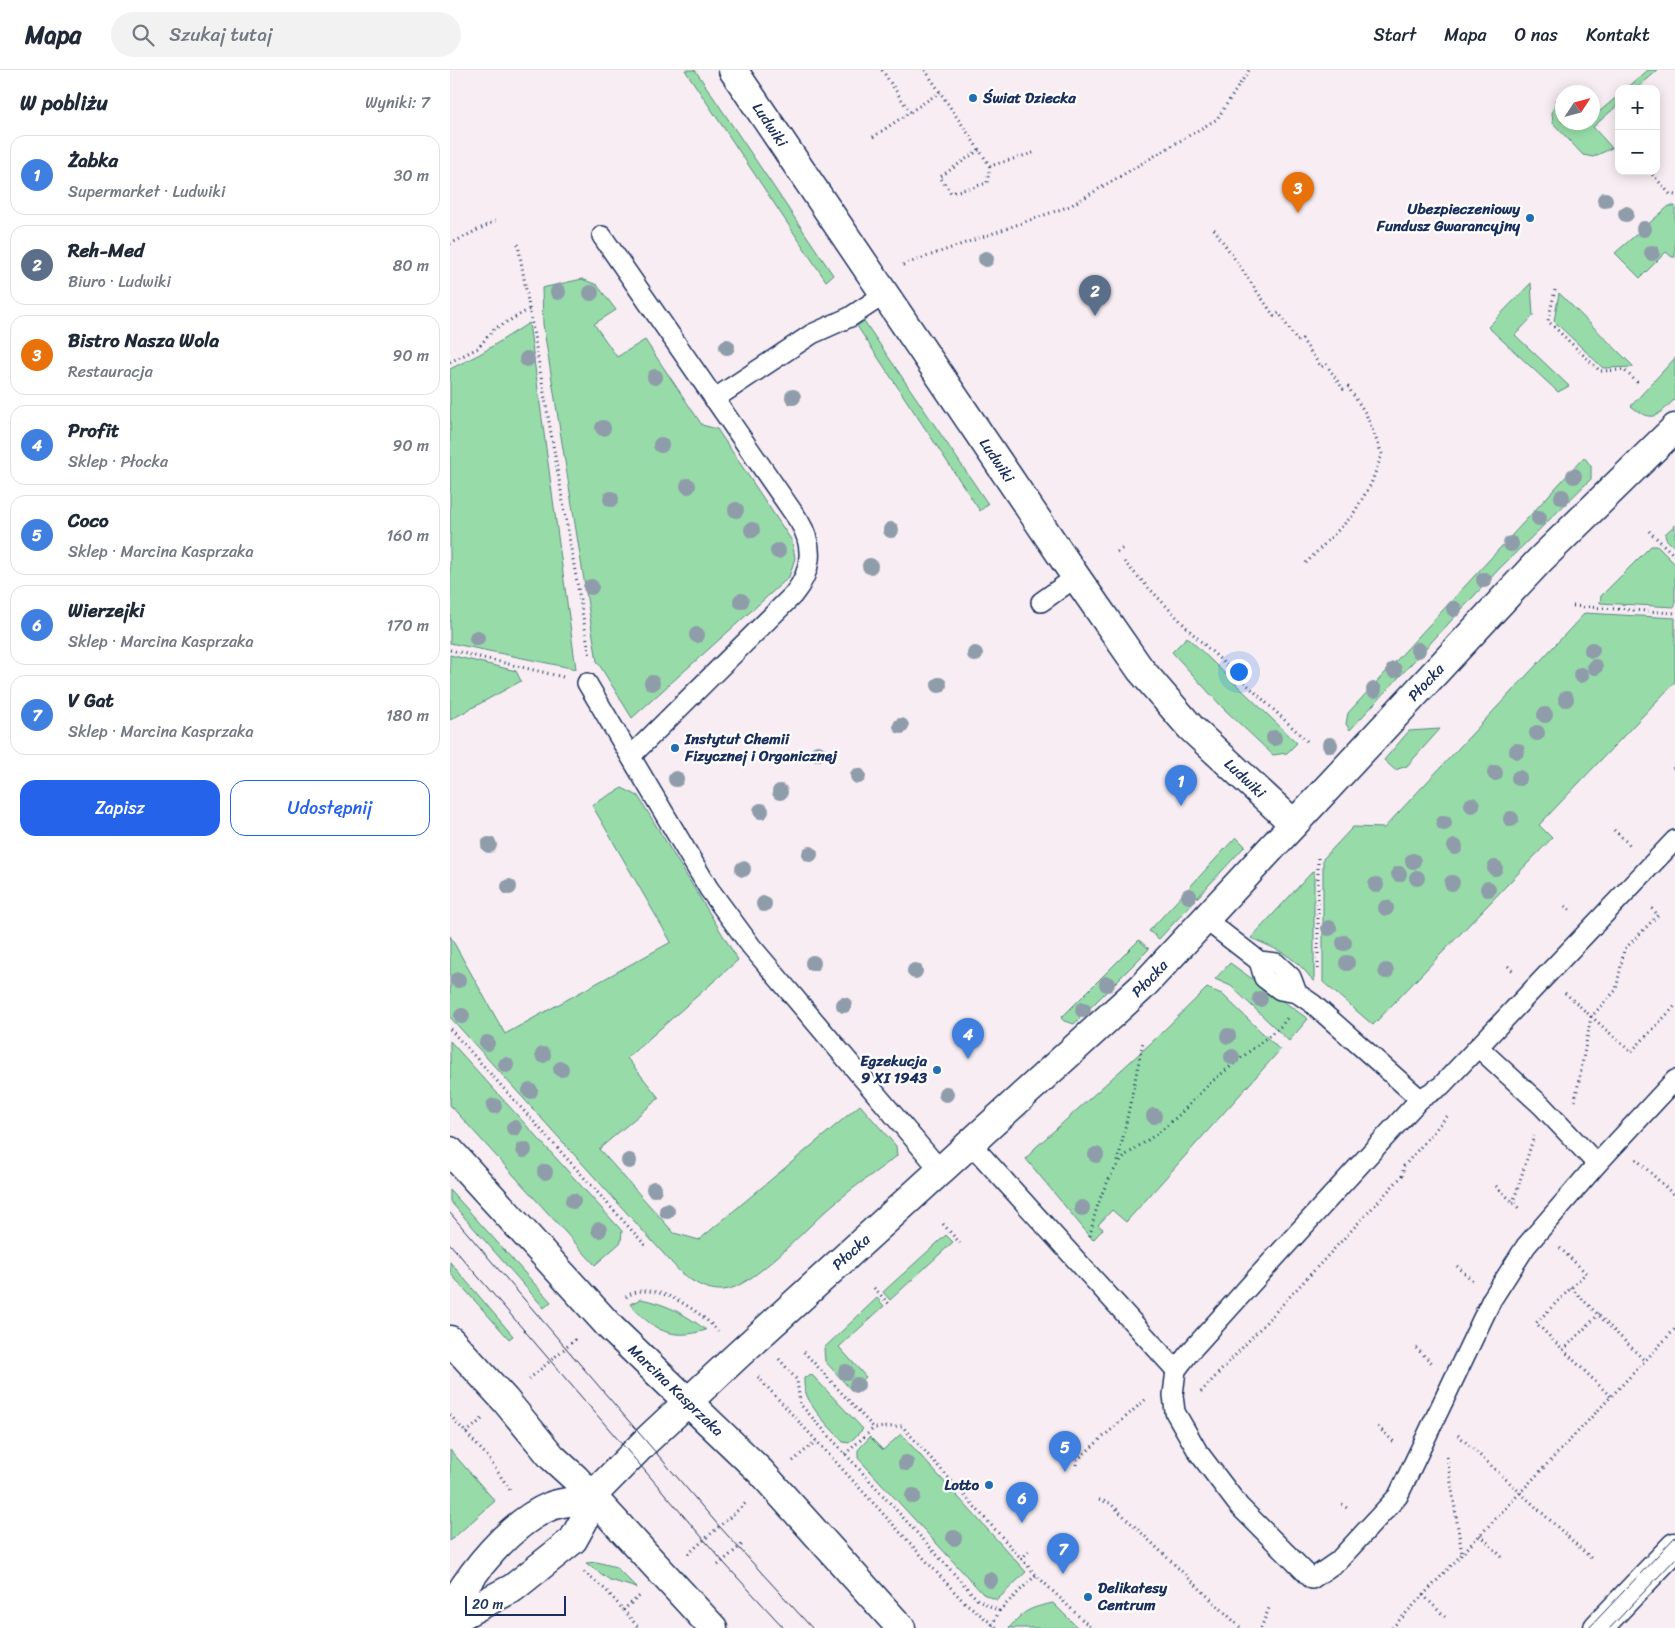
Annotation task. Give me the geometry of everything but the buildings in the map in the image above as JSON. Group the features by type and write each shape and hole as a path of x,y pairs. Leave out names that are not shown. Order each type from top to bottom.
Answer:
{"street":[{"name":"Ludwiki","path":"733,70 1140,669 1190,728 1294,824"},
{"name":"Płocka","path":"592,1496 688,1402 1112,1016 1206,920 1540,560 1675,428"},
{"name":"Marcina Kasprzaka","path":"450,1151 611,1328 761,1472 901,1628"},
{"path":"450,1340 505,1400 552,1457 592,1496 713,1628"},
{"path":"450,1610 486,1558 533,1515 552,1506 592,1496"},
{"path":"450,1621 513,1588 573,1540 583,1522 592,1496"},
{"path":"1598,1628 1675,1547"}],"lane":[{"path":"602,236 802,526 809,542 810,565 806,576 793,595 631,756"},
{"path":"714,399 812,334 850,317 885,294"},
{"path":"1041,602 1076,577"},
{"path":"588,683 702,876 737,927 940,1171"},
{"path":"1675,840 1441,1086 1420,1099 1189,1352 1176,1370 1173,1395 1175,1412 1198,1452 1239,1506 1312,1579 1338,1561 1398,1496 1501,1282 1540,1229 1675,1080"},
{"path":"1206,920 1259,961 1264,978 1280,990 1299,994 1313,1004 1420,1099"},
{"path":"1478,1047 1542,1106 1597,1164"},
{"path":"971,1144 1176,1370"}],"path":[{"path":"882,70 910,112"},
{"path":"925,70 990,166 987,183 952,194 940,177 979,150"},
{"path":"902,265 1070,206 1217,119 1249,70"},
{"path":"873,136 940,92"},
{"path":"990,166 1036,152"},
{"path":"1653,175 1670,194 1675,195"},
{"path":"450,244 495,221"},
{"path":"1214,229 1274,316 1279,313 1297,341 1302,339 1321,367 1326,364 1343,389 1348,387 1366,414 1382,454 1371,484 1352,516 1306,563"},
{"path":"450,650 588,683 590,656 588,640 518,244"},
{"path":"1554,290 1548,321 1600,371 1624,370 1639,384"},
{"path":"450,362 478,348 494,329 530,309"},
{"path":"1649,531 1675,556"},
{"path":"1117,552 1124,547"},
{"path":"1124,562 1190,632 1308,743"},
{"path":"1573,606 1675,613"},
{"path":"1318,858 1318,974"},
{"path":"1569,1133 1591,1017 1616,990 1624,950 1658,915 1630,887"},
{"path":"1546,976 1631,1052 1675,1006"},
{"path":"1089,1242 1096,1206 1106,1182 1126,1155 1174,1120 1210,1083 1281,1026 1299,994"},
{"path":"450,1029 645,1245"},
{"path":"1117,1166 1143,1042"},
{"path":"1513,1203 1530,1154 1542,1106"},
{"path":"1198,1396 1402,1176 1404,1166 1456,1107"},
{"path":"1618,1141 1675,1196"},
{"path":"1496,1186 1586,1273 1536,1324 1611,1397"},
{"path":"943,1224 960,1243"},
{"path":"874,1288 890,1305"},
{"path":"1572,1288 1645,1361"},
{"path":"621,1300 631,1293 642,1290 658,1293 686,1305 715,1328"},
{"path":"1563,1350 1599,1314"},
{"path":"1392,1628 1675,1329"},
{"path":"536,1373 573,1342"},
{"path":"804,1352 874,1428"},
{"path":"774,1354 797,1380 800,1404 977,1599 999,1610"},
{"path":"761,1380 962,1600 992,1626 997,1628"},
{"path":"1076,1465 1077,1460 1150,1396"},
{"path":"450,1415 488,1456 517,1498"},
{"path":"466,1433 487,1415"},
{"path":"845,1454 874,1428 902,1426 1021,1559 1091,1628"},
{"path":"1460,1437 1592,1559"},
{"path":"799,1456 816,1441"},
{"path":"1446,1449 1462,1554"},
{"path":"1099,1500 1110,1503 1242,1628"},
{"path":"684,1558 738,1509"},
{"path":"1480,1535 1504,1558"},
{"path":"718,1565 744,1542"},
{"path":"1021,1559 1030,1550"},
{"path":"579,1566 606,1590 639,1628"},
{"path":"992,1626 999,1610 1036,1575"},
{"path":"623,1610 645,1591"},
{"path":"1423,1595 1448,1619"},
{"path":"1261,1628 1269,1608"}],"green space":[{"path":"685,70 695,70 833,275 826,281"},
{"path":"1648,70 1658,70 1641,85 1631,85"},
{"path":"1615,98 1615,108 1600,121 1600,111"},
{"path":"1555,103 1555,125 1553,123 1552,113"},
{"path":"1560,130 1596,130 1612,148 1593,157 1583,155"},
{"path":"1669,206 1675,206 1675,257 1666,252 1640,278 1615,253"},
{"path":"582,279 597,285 616,310 594,324 617,357 645,340 702,425 717,429 792,541 795,558 789,577 632,718 597,661 543,324 542,288"},
{"path":"1531,283 1533,316 1515,335 1569,386 1558,392 1488,327"},
{"path":"1559,293 1634,367 1603,368 1554,321"},
{"path":"864,321 988,504 980,511 857,326"},
{"path":"529,323 576,669 450,643 450,369 480,354"},
{"path":"1675,358 1675,399 1664,410 1654,416 1638,412 1631,406"},
{"path":"1584,457 1591,466 1591,479 1499,569 1350,730 1346,724 1348,713"},
{"path":"1675,525 1675,548 1666,539 1665,534"},
{"path":"1651,546 1657,546 1675,564 1675,607 1600,603 1601,596"},
{"path":"1585,613 1675,618 1675,682 1539,825 1552,838 1373,1025 1323,982 1323,859 1353,827 1384,828"},
{"path":"1187,637 1297,743 1287,753 1273,755 1223,708 1172,652"},
{"path":"450,655 516,671 521,681 450,720"},
{"path":"1440,729 1407,766 1395,770 1384,760 1409,731"},
{"path":"622,788 638,796 738,960 627,1058 659,1098 599,1149 674,1233 699,1240 860,1105 896,1146 897,1156 825,1211 765,1267 750,1279 735,1287 723,1290 695,1283 681,1273 450,1017 450,936 505,1034 671,942 592,805"},
{"path":"1236,837 1245,846 1159,939 1149,931"},
{"path":"1314,870 1314,982 1300,966 1286,955 1251,938"},
{"path":"1139,940 1149,949 1074,1024 1064,1021 1061,1018"},
{"path":"1230,963 1308,1019 1289,1041 1231,986 1215,979"},
{"path":"1207,988 1222,994 1280,1050 1126,1222 1112,1210 1098,1225 1103,1229 1093,1240 1026,1159 1035,1148 1151,1043"},
{"path":"450,1041 622,1231 621,1242 595,1265 450,1105"},
{"path":"450,1190 551,1302 544,1308 450,1201"},
{"path":"946,1235 953,1242 890,1300 883,1292"},
{"path":"450,1262 513,1336 509,1339 450,1273"},
{"path":"877,1298 884,1306 839,1347 866,1377 852,1391 825,1361 824,1348"},
{"path":"641,1299 675,1310 706,1330 683,1334 664,1331 655,1327 630,1304"},
{"path":"812,1375 863,1429 849,1443 843,1442 811,1404 804,1387 804,1378"},
{"path":"901,1434 1026,1572 997,1600 983,1594 858,1458 858,1450 870,1437 883,1450"},
{"path":"450,1450 495,1501 450,1541"},
{"path":"597,1562 616,1567 637,1588 610,1580 586,1563"},
{"path":"1053,1603 1078,1628 1009,1628 1019,1617 1028,1611"}],"tram line":[{"path":"450,1213 719,1526 812,1628"},
{"path":"450,1244 725,1564 784,1628"},
{"path":"1589,1628 1675,1537"},
{"path":"1610,1628 1675,1559"}],"place":[{"name":"Świat Dziecka","path":"973,98"},
{"name":"Bistro Nasza Wola","path":"1298,213"},
{"name":"Ubezpieczeniowy Fundusz Gwarancyjny","path":"1530,218"},
{"name":"Reh-Med","path":"1095,316"},
{"name":"Instytut Chemii Fizycznej i Organicznej","path":"675,748"},
{"name":"Żabka","path":"1181,806"},
{"name":"Profit","path":"968,1059"},
{"name":"Egzekucja 9 XI 1943","path":"937,1070"},
{"name":"Coco","path":"1065,1472"},
{"name":"Lotto","path":"989,1485"},
{"name":"Wierzejki","path":"1022,1523"},
{"name":"V Gat","path":"1063,1574"},
{"name":"Delikatesy Centrum","path":"1088,1597"}]}
